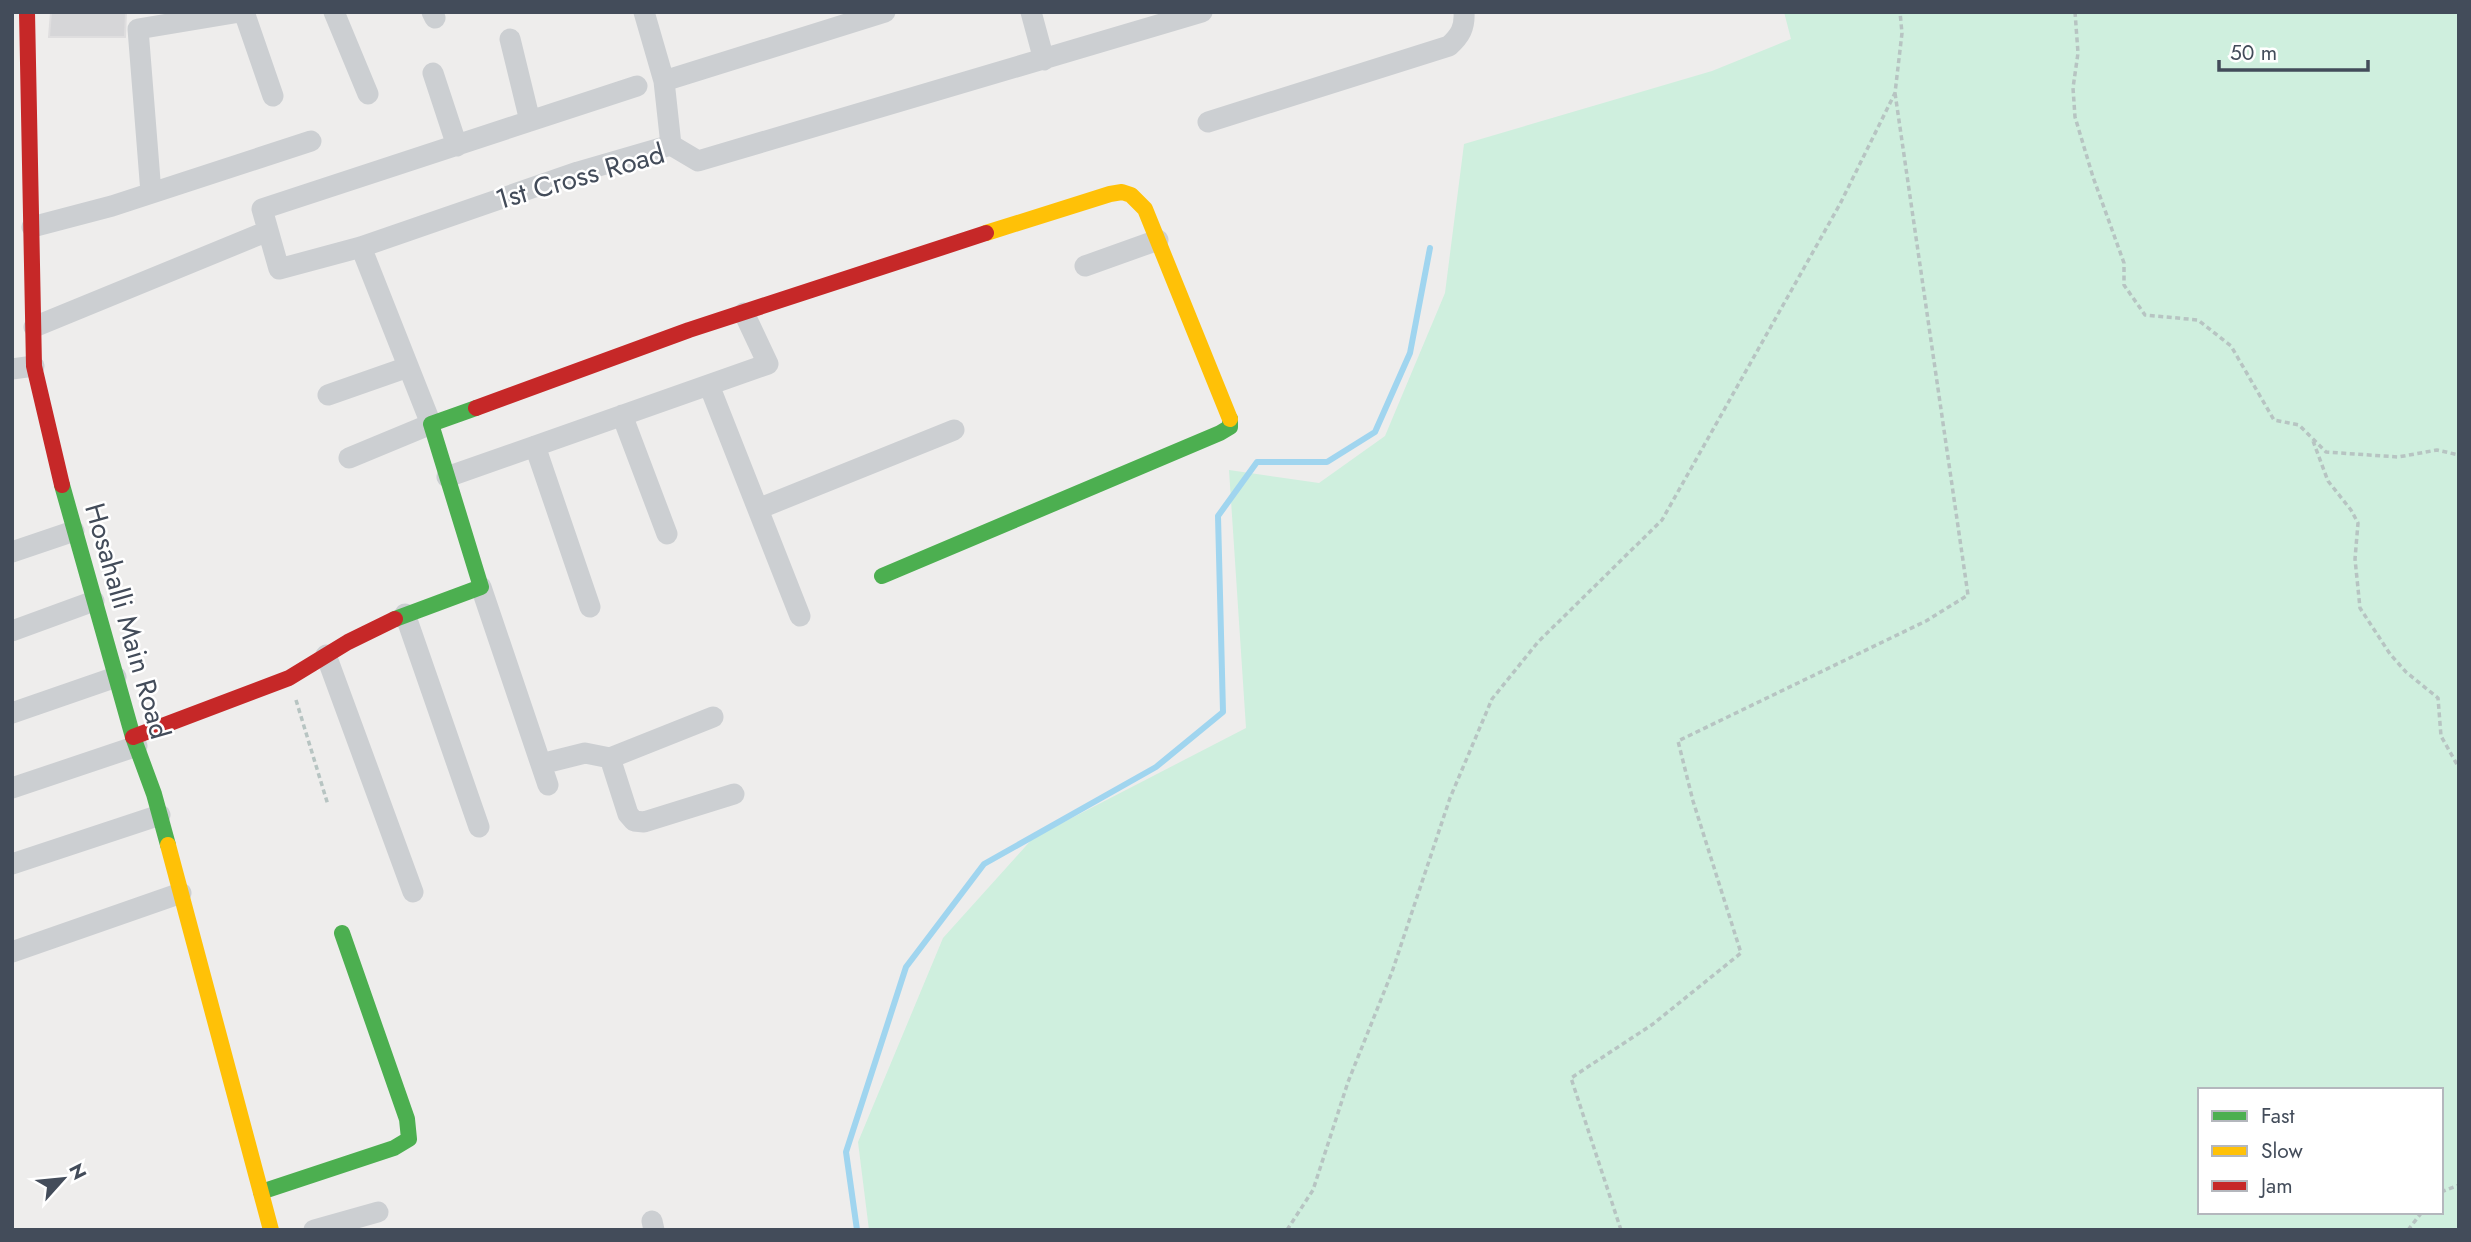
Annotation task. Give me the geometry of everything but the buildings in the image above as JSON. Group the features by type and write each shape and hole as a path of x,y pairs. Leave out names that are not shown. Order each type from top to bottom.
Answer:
{"street":[{"name":"Hosahalli Main Road","path":"27,12 34,366 74,531 135,741 160,815 271,1230"},
{"path":"151,193 138,20 242,12 273,96"},
{"path":"334,12 368,94"},
{"path":"644,12 664,81 671,145"},
{"path":"664,81 885,12"},
{"path":"1031,12 1044,60"},
{"name":"1st Cross Road","path":"268,231 279,269 361,247 578,172 671,145 698,161 1202,12"},
{"path":"1208,122 1449,46 1460,36 1465,23 1464,12"},
{"path":"510,39 530,121"},
{"path":"433,74 457,146"},
{"path":"34,327 268,231 262,209 637,86"},
{"path":"32,227 112,206 311,141"},
{"path":"349,458 431,424 689,330 1102,195 1120,192 1133,194 1145,209 1158,240 1230,417 1230,426 1220,433 882,576"},
{"path":"1085,266 1158,240"},
{"path":"361,247 431,424 481,587 548,785"},
{"path":"447,477 768,363 744,313"},
{"path":"12,369 34,366"},
{"path":"328,395 408,367"},
{"path":"709,384 800,616"},
{"path":"622,415 667,534"},
{"path":"758,509 954,429"},
{"path":"534,446 590,607"},
{"path":"12,552 74,531"},
{"path":"12,788 289,678 326,655 405,614 481,587"},
{"path":"12,631 94,601"},
{"path":"405,614 479,827"},
{"path":"326,655 413,892"},
{"path":"12,713 116,677"},
{"path":"541,764 585,753 610,758 713,717"},
{"path":"610,758 628,814 634,821 644,822 734,793"},
{"path":"12,864 160,815"},
{"path":"12,952 181,893"},
{"path":"261,1192 394,1148 409,1139 407,1119 342,933"},
{"path":"314,1230 379,1212"}],"path":[{"path":"1621,1230 1571,1078 1653,1024 1741,953 1693,801 1678,741 1926,621 1968,595 1895,93 1902,33 1900,12"},
{"path":"2076,12 2078,53 2073,88 2075,117 2124,263 2124,285 2145,315 2198,320 2231,346 2274,420 2299,425 2326,452 2398,457 2437,450 2459,455"},
{"path":"1287,1230 1313,1190 1348,1082 1392,972 1450,798 1492,699 1538,642 1662,520 1840,204 1895,93"},
{"path":"2312,439 2328,481 2358,523 2355,559 2360,608 2390,654 2406,672 2438,698 2441,736 2459,768"},
{"path":"289,678 328,804"},
{"path":"2408,1230 2420,1214"}],"green space":[{"path":"1784,12 2459,12 2459,1230 869,1230 858,1142 943,938 1033,838 1246,728 1229,470 1319,483 1385,436 1445,293 1464,144 1712,71 1791,39"}],"waterway":[{"path":"857,1230 846,1152 906,967 984,864 1156,767 1223,712 1218,516 1257,462 1327,462 1375,432 1410,353 1430,248"}],"traffic: fast":[{"path":"395,619 481,587 431,424 476,408"},
{"path":"882,576 1220,433 1230,427 1230,419"},
{"path":"62,485 133,737 154,794 168,845"},
{"path":"261,1192 394,1148 409,1139 407,1119 342,933"}],"traffic: slow":[{"path":"986,233 1110,194 1122,192 1131,195 1145,209 1230,419"},
{"path":"168,845 271,1230"}],"traffic: jam":[{"path":"27,12 34,366 62,485"},
{"path":"476,408 689,330 986,233"},
{"path":"133,737 289,678 348,642 395,619"}]}
